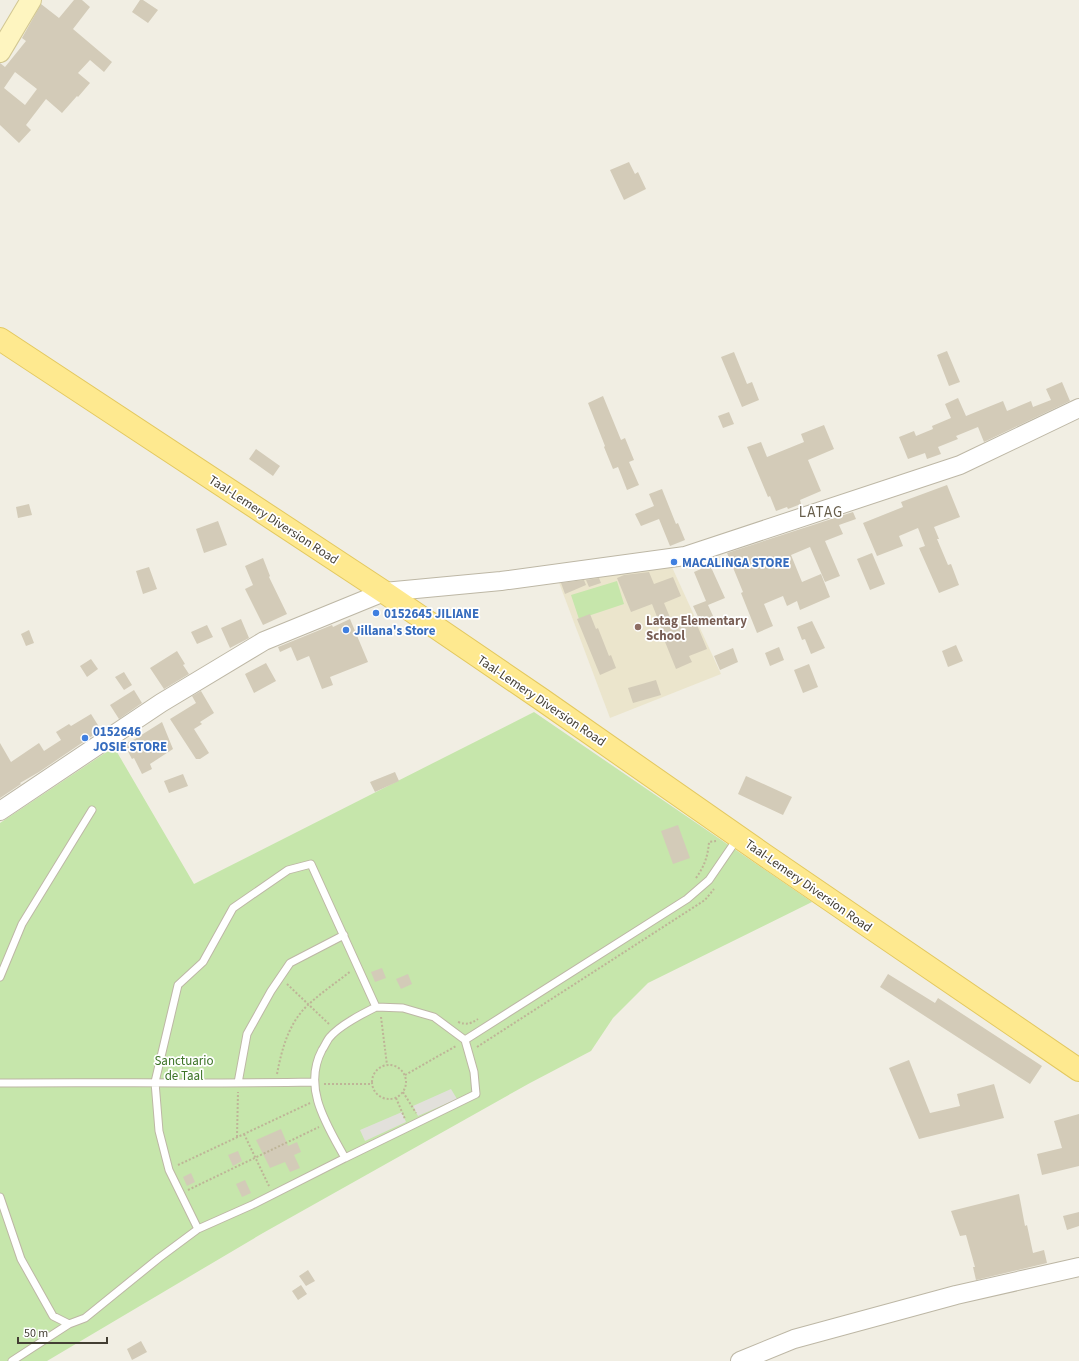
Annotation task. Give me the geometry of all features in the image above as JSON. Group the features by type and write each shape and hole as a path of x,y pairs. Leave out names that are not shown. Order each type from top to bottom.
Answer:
{"main road":[{"path":"0,52 31,0"},
{"name":"Taal-Lemery Diversion Road","path":"0,339 384,592 1079,1070"}],"street":[{"path":"0,811 161,703 264,641 384,592 501,581 685,556 960,466 1079,408"},
{"path":"740,1361 794,1339 956,1295 1079,1267"}],"lane":[{"path":"0,977 22,924 92,810"},
{"path":"465,1040 687,899 709,880 738,836"},
{"path":"198,1229 169,1170 159,1131 155,1082 178,985 203,962 233,908 288,870 311,864 376,1007"},
{"path":"238,1087 247,1034 271,991 290,963 344,935"},
{"path":"12,1361 69,1324 85,1318 159,1258 198,1229 252,1205 476,1094 474,1072 465,1040 434,1017 403,1008 376,1007 352,1020 330,1037 318,1059 314,1082 319,1107 345,1158"},
{"path":"0,1083 155,1082 238,1087 314,1082"},
{"path":"0,1197 21,1259 53,1316 69,1324"}],"path":[{"path":"276,1077 290,1028 308,1004 353,970"},
{"path":"284,982 332,1026 329,1031"},
{"path":"376,1018 388,1016"},
{"path":"381,1017 387,1065"},
{"path":"405,1075 456,1046 452,1041"},
{"path":"387,1065 398,1067 405,1075 406,1082 403,1092 396,1098 389,1099 380,1097 374,1090 372,1084 374,1073 380,1067 387,1065"},
{"path":"322,1089 321,1084 372,1084"},
{"path":"237,1137 238,1087"},
{"path":"403,1092 418,1116"},
{"path":"310,1098 313,1107"},
{"path":"396,1098 406,1122"},
{"path":"179,1172 177,1165 311,1102"},
{"path":"190,1196 187,1190 320,1127 318,1120"},
{"path":"244,1134 269,1186"}],"shaded area":[{"name":"Latag Elementary School","path":"671,565 721,674 610,718 558,580"},
{"path":"451,1089 457,1099 418,1116 413,1106"},
{"path":"402,1112 406,1122 365,1141 360,1130"}],"green space":[{"path":"617,581 624,604 579,619 571,595"},
{"name":"Sanctuario de Taal","path":"534,712 812,902 648,983 613,1018 591,1051 530,1083 263,1233 47,1361 0,1361 0,823 114,747 194,884"}],"building":[{"path":"74,0 82,0 90,7 73,29 112,62 104,72 90,60 78,73 90,83 62,113 46,99 26,125 31,130 19,143 0,125 0,63 5,67 26,41 22,38 41,4 59,18","holes":["15,72 37,89 25,105 4,88"]},
{"path":"140,0 143,0 158,10 148,23 132,12"},
{"path":"629,162 635,174 638,172 646,189 624,200 610,170"},
{"path":"947,351 960,382 949,386 937,355"},
{"path":"734,352 747,384 752,382 759,400 742,407 721,357"},
{"path":"1062,382 1070,401 984,442 978,427 956,436 958,439 938,447 941,454 927,459 925,453 908,459 899,437 914,431 916,436 933,429 932,426 951,418 945,404 958,398 966,416 1003,401 1007,411 1031,401 1033,407 1051,400 1046,389"},
{"path":"603,396 621,440 625,438 634,460 629,462 639,485 627,490 618,467 613,469 588,403"},
{"path":"729,412 734,424 723,428 718,416"},
{"path":"824,425 834,449 808,460 821,491 800,500 801,504 788,509 787,507 776,511 770,496 768,497 747,447 761,442 767,457 804,442 801,434"},
{"path":"256,449 280,466 273,476 249,459"},
{"path":"947,485 960,517 934,527 939,539 937,539 948,565 951,564 959,585 939,593 919,548 925,546 918,528 899,536 903,546 877,556 863,523 903,507 901,502"},
{"path":"662,489 676,524 678,523 685,540 670,546 659,519 641,526 635,514 654,506 649,494"},
{"path":"29,504 32,515 18,518 16,507"},
{"path":"853,512 856,519 839,525 843,534 825,541 840,576 825,582 810,547 791,555 802,582 821,574 830,597 800,610 797,601 787,606 783,596 764,604 773,626 757,633 741,593 743,592 727,553"},
{"path":"218,521 227,545 204,553 196,529"},
{"path":"872,553 885,584 870,590 857,559"},
{"path":"263,558 270,576 269,577 287,614 263,625 245,589 253,585 245,566"},
{"path":"710,565 725,598 708,605 714,618 701,623 693,606 706,601 694,572"},
{"path":"149,567 157,589 143,594 136,571"},
{"path":"649,572 654,584 673,577 681,596 664,603 674,627 695,620 707,649 689,656 692,662 676,669 661,632 663,632 652,604 631,612 617,578 624,575"},
{"path":"599,578 601,583 589,587 586,580"},
{"path":"584,580 586,585 565,594 561,583"},
{"path":"590,614 616,668 600,675 577,619"},
{"path":"241,619 249,638 230,648 221,628"},
{"path":"350,619 368,662 330,677 333,685 322,689 309,656 297,661 291,647 280,652 278,647 332,625 333,627"},
{"path":"812,621 825,648 811,654 805,639 802,640 797,627"},
{"path":"207,625 213,637 197,644 191,632"},
{"path":"29,630 34,643 26,646 21,634"},
{"path":"956,645 963,661 948,667 942,651"},
{"path":"779,647 784,660 770,666 765,653"},
{"path":"733,648 738,662 720,670 714,656"},
{"path":"177,651 189,674 164,689 150,668"},
{"path":"91,659 98,669 87,677 80,666"},
{"path":"266,663 276,681 254,693 245,674"},
{"path":"809,664 818,687 803,693 794,670"},
{"path":"124,672 132,685 124,690 115,677"},
{"path":"656,680 661,695 633,703 628,688"},
{"path":"134,690 142,703 119,719 110,705"},
{"path":"201,691 214,713 200,722 202,724 194,729 209,753 200,759 196,759 170,719 196,703 192,696"},
{"path":"91,714 101,730 20,783 21,784 0,798 0,743 11,762 39,743 44,751 61,740 56,732 69,724 71,726"},
{"path":"162,722 173,749 150,764 152,769 142,774 134,758 132,759 124,744"},
{"path":"395,772 399,781 375,792 370,782"},
{"path":"183,774 188,786 169,793 164,781"},
{"path":"746,776 792,797 783,815 738,794"},
{"path":"678,825 690,858 673,864 661,831"},
{"path":"382,968 386,978 375,982 371,972"},
{"path":"408,974 412,984 401,989 396,979"},
{"path":"888,974 935,1003 938,998 1042,1066 1030,1084 880,987"},
{"path":"909,1060 930,1113 960,1106 957,1094 994,1084 1004,1118 919,1139 889,1068"},
{"path":"1079,1114 1079,1166 1042,1175 1037,1154 1062,1148 1054,1121"},
{"path":"281,1129 288,1146 297,1142 301,1152 294,1155 300,1168 290,1172 285,1162 270,1168 256,1140"},
{"path":"238,1151 242,1161 233,1166 228,1155"},
{"path":"191,1173 195,1182 187,1186 183,1177"},
{"path":"245,1180 251,1193 242,1197 236,1184"},
{"path":"1019,1194 1025,1226 1027,1225 1033,1253 1044,1250 1047,1263 976,1280 973,1267 975,1267 966,1235 960,1236 951,1211"},
{"path":"1079,1212 1079,1226 1067,1230 1063,1216"},
{"path":"308,1270 315,1281 306,1286 299,1276"},
{"path":"301,1285 307,1294 298,1300 292,1291"},
{"path":"141,1341 147,1352 132,1360 127,1349"}],"place":[{"name":"MACALINGA STORE","path":"674,562"},
{"name":"0152645 JILIANE","path":"376,613"},
{"name":"Latag Elementary School","path":"638,627"},
{"name":"Jillana's Store","path":"346,630"},
{"name":"0152646 JOSIE STORE","path":"85,738"}],"district":[{"name":"LATAG","path":"821,512"}]}
